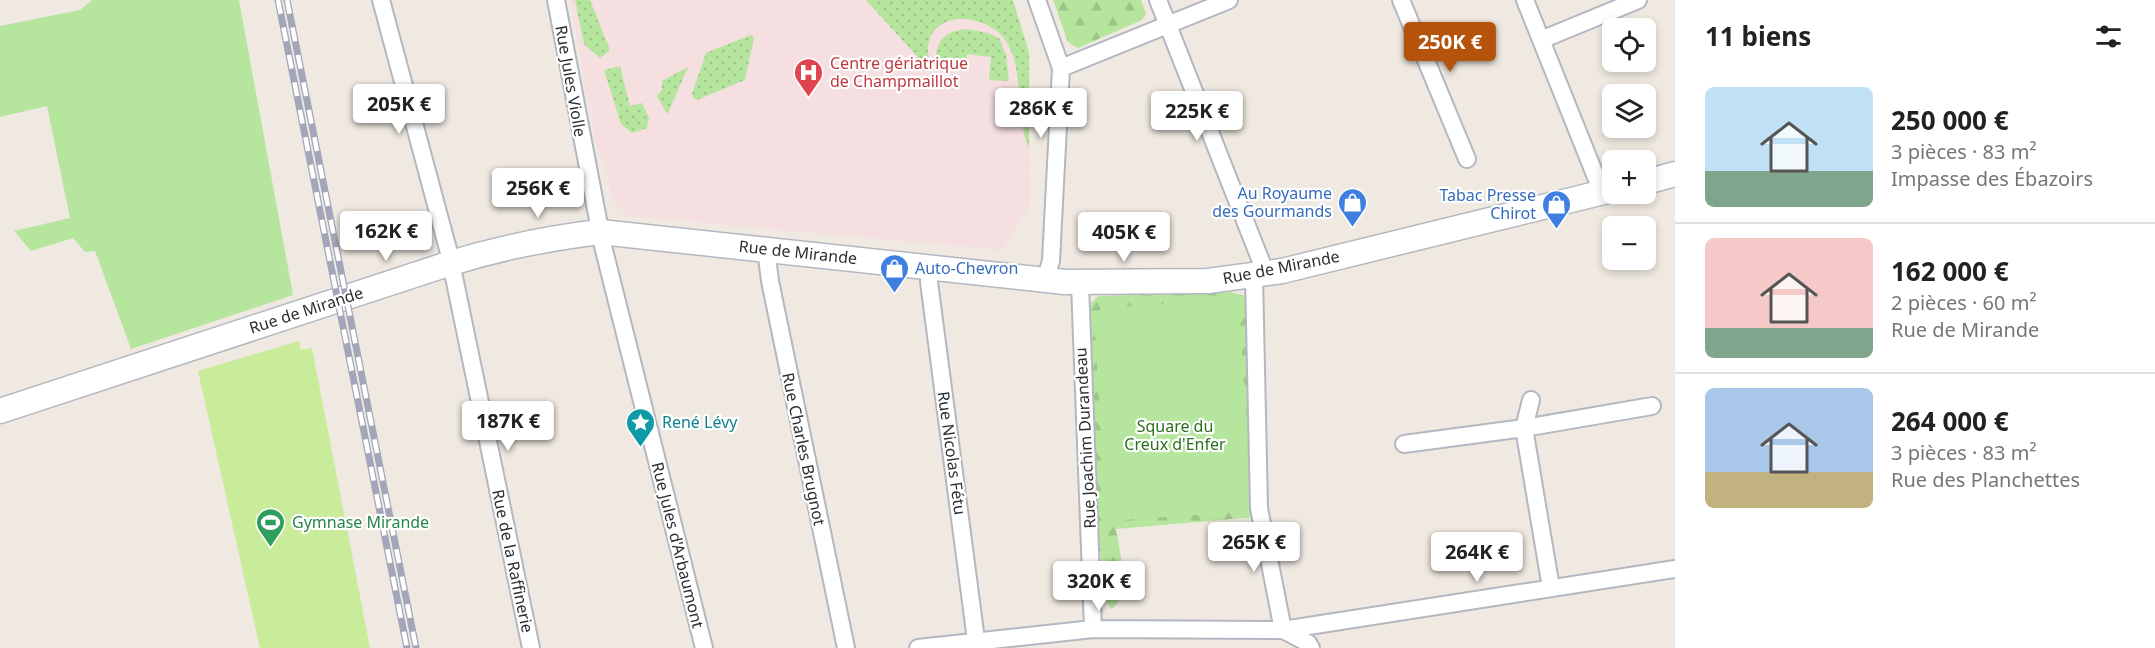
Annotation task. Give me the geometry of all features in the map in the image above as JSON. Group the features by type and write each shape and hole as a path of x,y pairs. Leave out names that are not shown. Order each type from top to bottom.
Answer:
{"main road":[{"path":"1656,179 1675,174"},
{"name":"Rue de Mirande","path":"0,411 451,263 529,242 600,232 1080,284 1198,281 1260,275 1602,192"}],"street":[{"name":"Rue de la Raffinerie","path":"381,0 451,263 531,648"},
{"name":"Rue Jules Violle","path":"556,0 600,232"},
{"path":"1037,0 1062,68 1051,261 1045,280"},
{"path":"1158,0 1260,275 1259,508 1283,630"},
{"path":"1062,68 1229,0"},
{"path":"1401,0 1467,159"},
{"path":"1525,0 1602,180"},
{"path":"1541,40 1638,0"},
{"name":"Rue Jules d'Arbaumont","path":"600,232 704,648"},
{"name":"Rue Charles Brugnot","path":"766,249 772,292 846,648"},
{"name":"Rue Nicolas Fétu","path":"930,266 928,277 976,640"},
{"name":"Rue Joachim Durandeau","path":"1080,284 1093,629"},
{"path":"1531,400 1524,428 1551,588"},
{"path":"1404,444 1524,428 1652,406"},
{"path":"918,648 1093,629 1283,630 1675,569"},
{"path":"1283,630 1308,642 1311,648"}],"shaded area":[{"name":"Centre gériatrique de Champmaillot","path":"570,0 1013,0 1029,53 1030,205 1002,250 628,216 613,202 606,168 596,143"}],"green space":[{"path":"92,0 239,0 293,295 131,349 95,251 85,252 73,238 31,251 14,231 70,218 47,106 0,117 0,26 80,10"},
{"path":"575,0 590,0 610,50 600,58 584,44"},
{"path":"866,0 1013,0 1029,53 1029,148 1022,124 1013,56 1001,35 991,27 967,19 955,19 944,23 935,30 928,45 932,73"},
{"path":"1053,0 1141,0 1146,14 1142,20 1078,48 1068,42"},
{"path":"966,29 988,33 999,38 1006,55 1009,81 989,80 991,57 967,54 965,66 940,63 936,57 941,40 949,34"},
{"path":"751,35 754,38 745,80 697,100 694,99 692,94 706,53"},
{"path":"620,66 630,106 642,103 649,118 647,128 632,133 621,124 604,70"},
{"path":"688,67 667,114 657,96 662,90 662,81"},
{"name":"Square du Creux d'Enfer","path":"1231,292 1245,296 1247,306 1256,517 1116,529 1123,584 1117,604 1111,609 1107,603 1091,480 1084,310 1098,296"},
{"name":"Square du Creux d'Enfer","path":"1238,299 1254,511 1107,521 1094,317 1101,308"},
{"path":"299,341 301,350 312,348 370,648 260,648 198,371"}],"railway":[{"path":"278,0 407,648"},
{"path":"287,0 416,648"}],"place":[{"name":"Centre gériatrique de Champmaillot","path":"809,98"},
{"name":"Au Royaume des Gourmands","path":"1353,228"},
{"name":"Tabac Presse Chirot","path":"1557,230"},
{"name":"Auto-Chevron","path":"894,294"},
{"name":"René Lévy","path":"641,448"},
{"name":"Gymnase Mirande","path":"271,548"}]}
